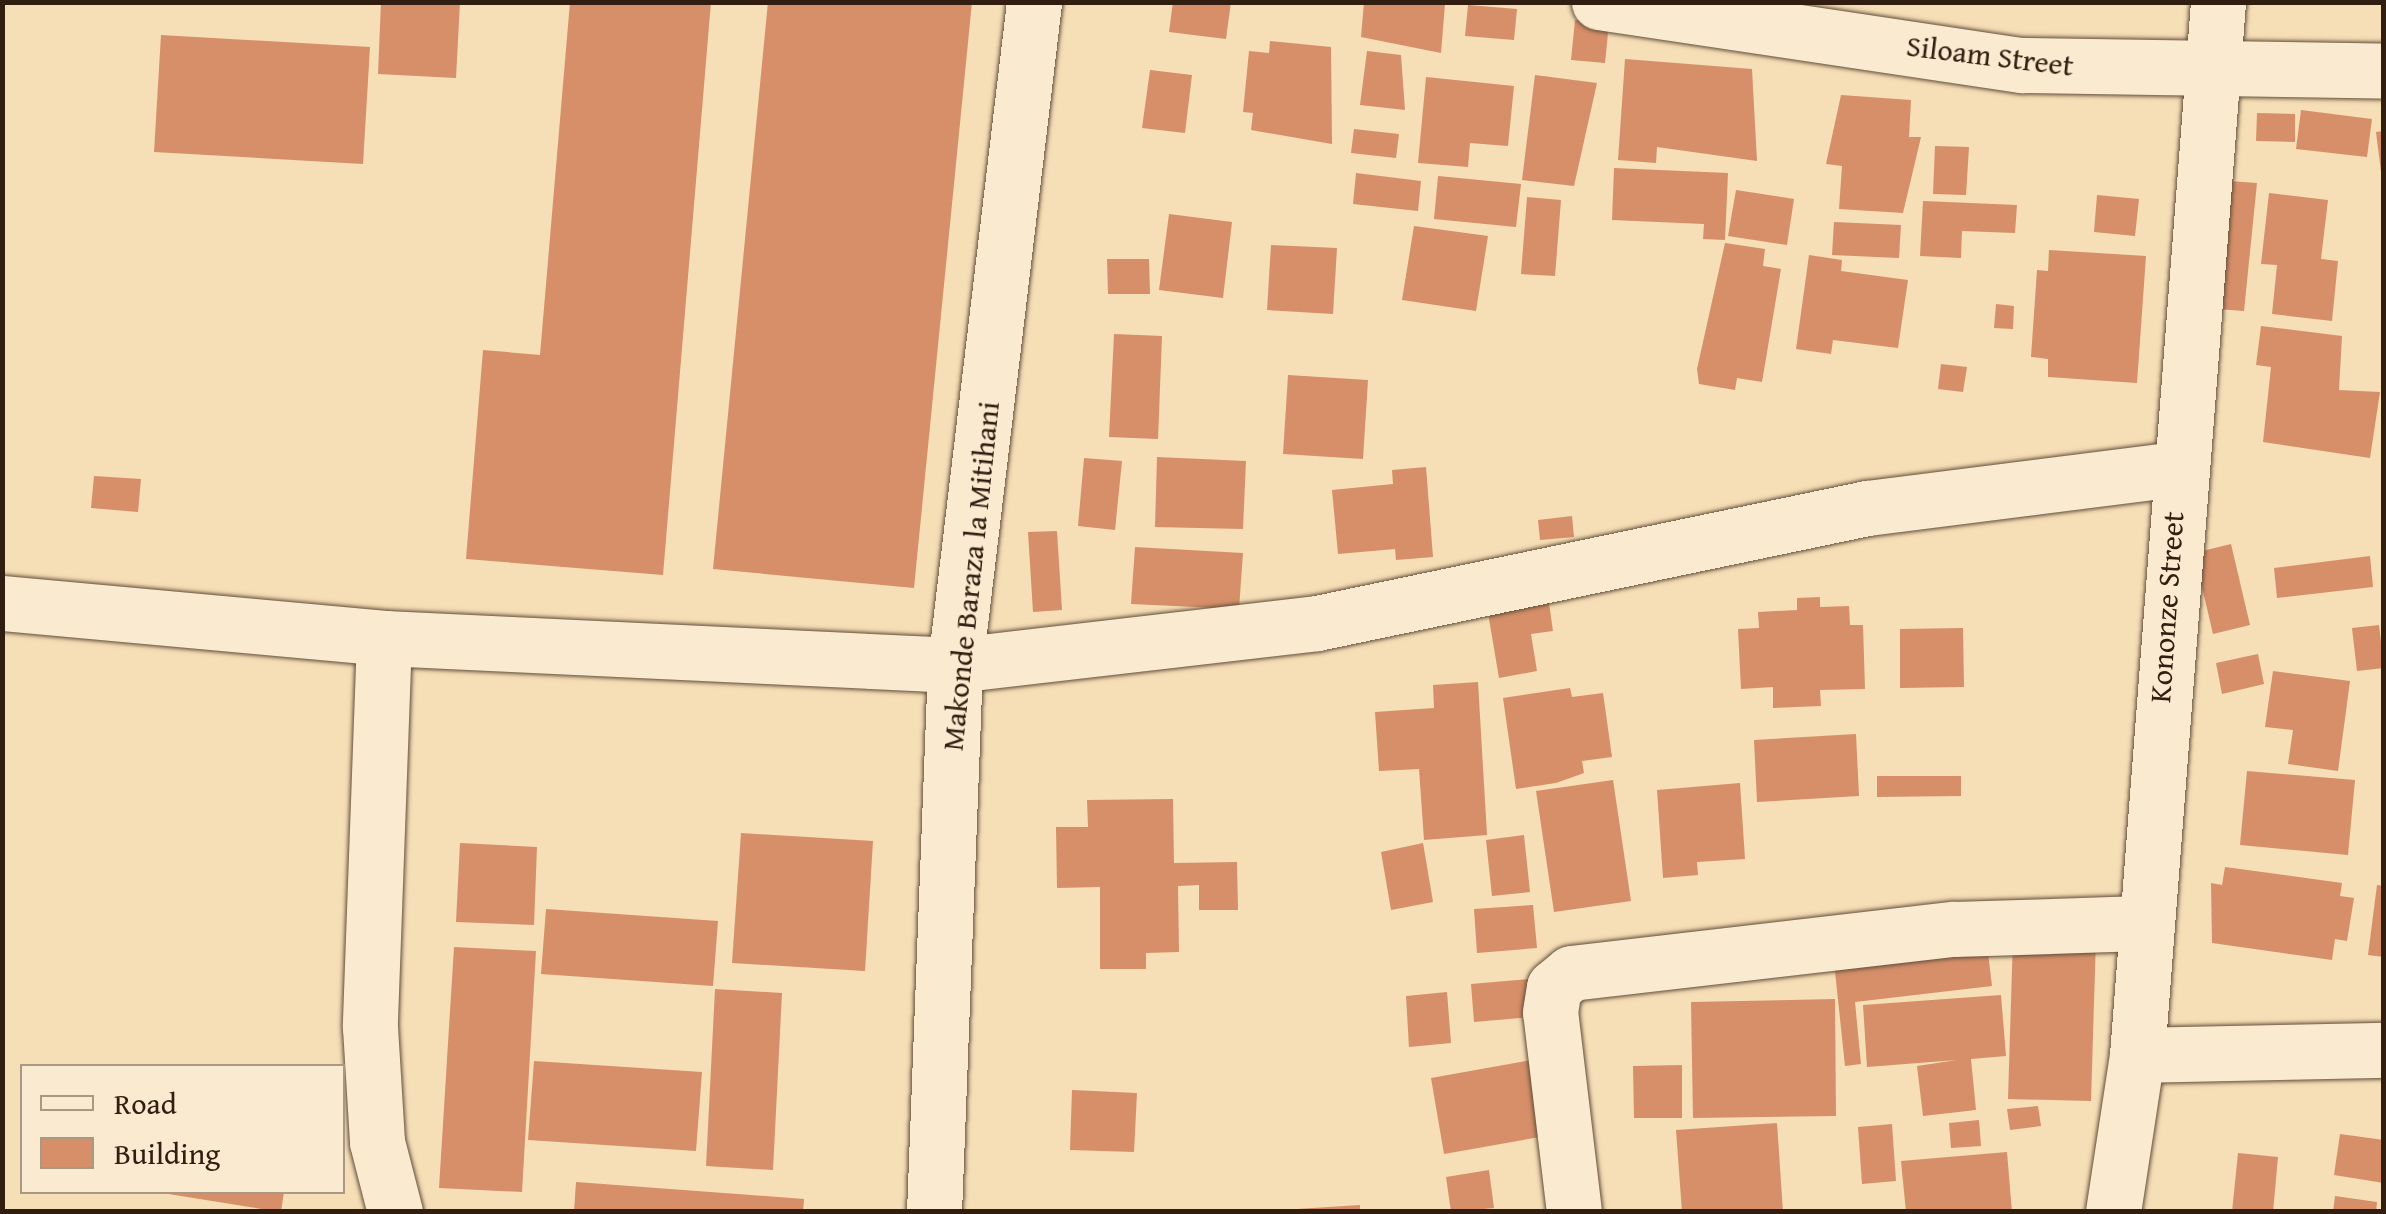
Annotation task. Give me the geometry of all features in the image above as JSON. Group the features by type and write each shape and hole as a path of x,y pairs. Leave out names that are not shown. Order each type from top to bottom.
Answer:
{"street":[{"name":"Makonde Baraza la Mitihani","path":"934,1212 955,665 1034,2"},
{"name":"Siloam Street","path":"1599,2 2022,65 2208,71 2384,70"},
{"name":"Kononze Street","path":"2113,1212 2136,1055 2175,469 2208,71 2218,2"},
{"path":"2,603 384,638 955,665 1317,623 1868,508 2175,469"},
{"path":"384,638 370,1027 377,1142 395,1212"},
{"path":"1574,1212 1550,1012 1554,987 1571,973 1954,929 2142,923"},
{"path":"2136,1055 2384,1050"}],"building":[{"path":"381,2 460,2 456,78 378,74"},
{"path":"570,2 711,2 663,575 466,559 483,350 540,355"},
{"path":"768,2 972,2 914,588 713,569"},
{"path":"1173,2 1231,2 1226,39 1169,32"},
{"path":"1364,2 1445,4 1441,53 1361,37"},
{"path":"1468,5 1517,9 1514,40 1465,36"},
{"path":"1575,20 1609,23 1605,63 1571,60"},
{"path":"161,35 370,47 363,164 154,152"},
{"path":"1270,41 1331,47 1332,144 1251,130 1253,113 1243,112 1249,51 1269,53"},
{"path":"1367,51 1401,55 1405,110 1360,105"},
{"path":"1625,59 1752,69 1757,161 1657,147 1656,163 1618,160"},
{"path":"1150,70 1192,75 1185,133 1142,128"},
{"path":"1535,75 1597,83 1574,186 1522,180"},
{"path":"1426,77 1514,86 1508,146 1470,143 1468,167 1418,163"},
{"path":"1841,95 1911,100 1909,137 1921,137 1903,213 1839,209 1842,166 1826,164"},
{"path":"2301,110 2372,119 2367,157 2296,149"},
{"path":"2257,113 2295,114 2295,142 2256,141"},
{"path":"1354,129 1399,134 1396,158 1351,153"},
{"path":"2384,131 2384,172 2381,172 2376,132"},
{"path":"1935,146 1969,147 1966,195 1933,194"},
{"path":"1614,168 1728,173 1725,240 1703,239 1704,224 1612,220"},
{"path":"1356,173 1421,181 1418,211 1353,204"},
{"path":"1438,176 1521,184 1516,227 1434,219"},
{"path":"2229,181 2257,183 2244,311 2217,309"},
{"path":"1736,190 1794,199 1787,245 1728,236"},
{"path":"2269,193 2328,200 2321,259 2338,261 2332,321 2272,314 2277,265 2261,264"},
{"path":"2097,195 2139,199 2135,236 2094,232"},
{"path":"1527,197 1561,200 1555,276 1521,274"},
{"path":"1923,201 2017,205 2015,233 1962,231 1961,258 1920,256"},
{"path":"1169,214 1232,222 1223,298 1159,290"},
{"path":"1834,222 1901,225 1899,258 1832,255"},
{"path":"1414,226 1488,236 1476,311 1402,300"},
{"path":"1725,243 1765,249 1763,266 1781,269 1762,382 1737,378 1735,390 1699,384 1697,369"},
{"path":"1271,245 1337,248 1333,314 1267,310"},
{"path":"2049,250 2146,256 2137,383 2048,377 2048,359 2031,357 2037,270 2048,271"},
{"path":"1809,255 1842,260 1841,271 1908,280 1898,348 1833,340 1831,354 1796,349"},
{"path":"1107,259 1149,259 1150,294 1108,294"},
{"path":"1996,304 2014,306 2013,329 1994,328"},
{"path":"2261,326 2342,336 2339,390 2380,392 2370,458 2263,442 2271,367 2256,365"},
{"path":"1114,334 1162,336 1158,439 1109,437"},
{"path":"1941,364 1967,367 1963,392 1938,389"},
{"path":"1288,375 1368,380 1363,459 1283,454"},
{"path":"1157,457 1246,461 1243,529 1155,527"},
{"path":"1084,458 1122,461 1115,530 1078,526"},
{"path":"1426,467 1433,557 1396,560 1395,549 1338,554 1332,490 1393,484 1392,470"},
{"path":"94,476 141,479 138,512 91,508"},
{"path":"1572,516 1574,537 1540,540 1538,520"},
{"path":"1057,531 1062,610 1033,612 1028,532"},
{"path":"2231,544 2250,625 2213,634 2194,553"},
{"path":"1135,547 1243,553 1239,609 1131,604"},
{"path":"2370,556 2373,587 2277,598 2274,568"},
{"path":"1548,596 1553,631 1531,634 1537,671 1499,678 1487,607"},
{"path":"1820,597 1820,607 1849,606 1850,625 1863,625 1865,689 1820,690 1821,706 1773,708 1773,687 1741,689 1738,629 1759,628 1758,612 1797,610 1797,598"},
{"path":"2379,625 2384,668 2357,671 2352,628"},
{"path":"1963,628 1964,687 1900,688 1900,629"},
{"path":"2258,654 2264,684 2222,694 2216,663"},
{"path":"2273,671 2350,681 2338,771 2288,764 2293,730 2265,727"},
{"path":"1478,682 1487,835 1424,840 1419,769 1379,771 1375,712 1434,708 1433,685"},
{"path":"1570,688 1572,697 1603,693 1612,757 1582,761 1584,773 1556,783 1516,789 1503,698"},
{"path":"1856,734 1859,796 1757,802 1754,740"},
{"path":"2247,771 2355,780 2348,855 2240,845"},
{"path":"1877,776 1961,776 1961,796 1877,797"},
{"path":"1613,780 1631,901 1554,912 1536,791"},
{"path":"1740,783 1745,859 1697,862 1698,875 1663,878 1657,790"},
{"path":"1173,799 1174,863 1237,862 1238,910 1199,910 1199,885 1178,886 1179,952 1146,953 1146,969 1100,969 1100,887 1057,888 1056,827 1088,827 1087,800"},
{"path":"741,833 873,841 865,971 732,963"},
{"path":"1524,835 1530,892 1492,896 1486,840"},
{"path":"460,843 537,847 534,925 456,922"},
{"path":"1423,843 1433,902 1391,910 1381,852"},
{"path":"2225,867 2342,883 2340,896 2354,898 2347,941 2335,939 2332,960 2212,943 2211,883 2222,885"},
{"path":"2377,885 2384,886 2384,957 2368,955"},
{"path":"1533,905 1537,948 1477,953 1474,909"},
{"path":"546,909 718,921 713,986 541,974"},
{"path":"2013,936 2096,938 2091,1101 2008,1099"},
{"path":"1987,944 1992,986 1855,1002 1861,1064 1845,1066 1834,962"},
{"path":"454,947 536,951 522,1192 439,1188"},
{"path":"1529,979 1532,1017 1474,1022 1471,984"},
{"path":"715,989 782,993 773,1170 706,1166"},
{"path":"1447,992 1451,1043 1409,1047 1406,996"},
{"path":"2001,995 2006,1056 1971,1059 1976,1110 1923,1116 1917,1066 1957,1060 1867,1067 1863,1005"},
{"path":"1835,999 1836,1116 1693,1118 1691,1002"},
{"path":"1532,1060 1545,1136 1444,1154 1431,1078"},
{"path":"534,1061 702,1072 696,1151 528,1140"},
{"path":"1682,1065 1682,1118 1634,1118 1633,1066"},
{"path":"1072,1090 1137,1093 1134,1152 1070,1150"},
{"path":"2038,1106 2041,1126 2010,1130 2007,1109"},
{"path":"1979,1120 1981,1146 1951,1148 1949,1123"},
{"path":"1777,1123 1783,1212 1682,1212 1676,1130"},
{"path":"1892,1124 1896,1181 1862,1184 1858,1127"},
{"path":"2340,1134 2384,1140 2384,1183 2334,1175"},
{"path":"2007,1152 2012,1212 1906,1212 1901,1161"},
{"path":"2238,1153 2278,1157 2273,1212 2232,1212"},
{"path":"1489,1170 1494,1208 1451,1212 1446,1177"},
{"path":"576,1182 804,1199 803,1212 574,1212"},
{"path":"168,1194 284,1194 281,1212"},
{"path":"2335,1196 2377,1202 2376,1212 2333,1212"},
{"path":"1360,1205 1360,1212 1297,1212 1297,1209"}]}
